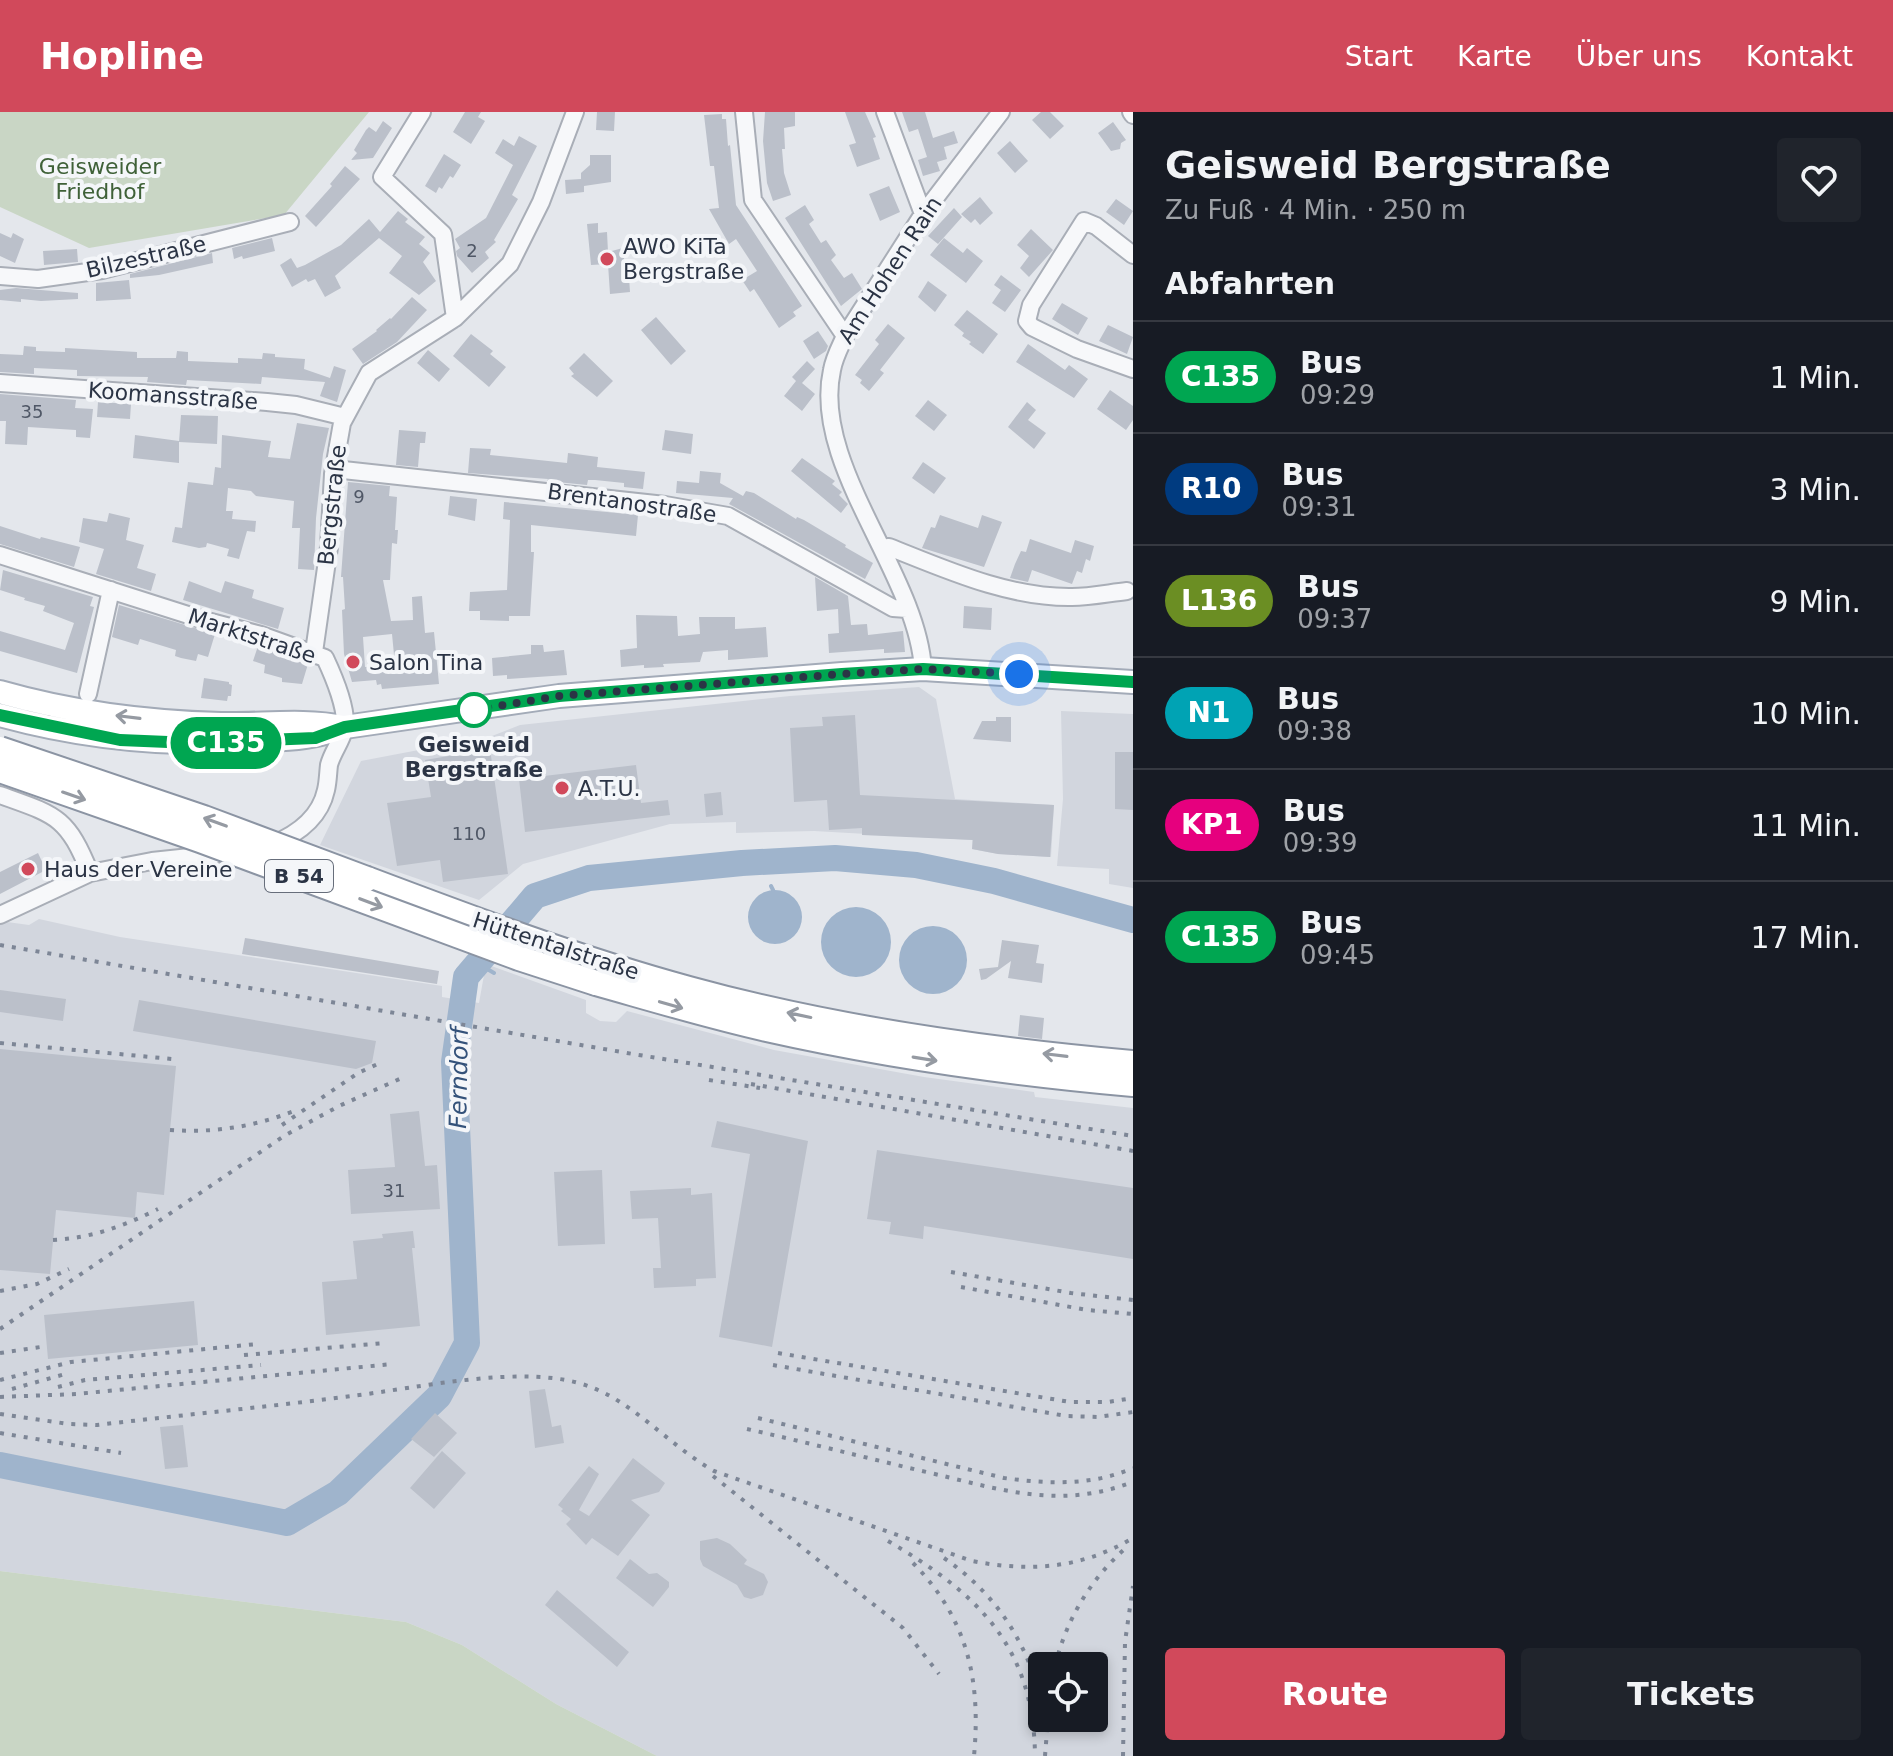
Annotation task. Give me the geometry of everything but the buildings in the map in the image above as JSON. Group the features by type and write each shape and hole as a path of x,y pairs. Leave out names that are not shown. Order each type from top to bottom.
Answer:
{"highway":[{"name":"Hüttentalstraße","path":"0,749 204,818 526,939 599,973 765,1029 994,1069 1133,1084"},
{"name":"Hüttentalstraße","path":"0,770 519,958 690,989 838,1024 977,1045 1133,1063"}],"main road":[{"path":"0,715 120,740 203,743 315,738 345,727 585,693 923,669 1133,682"},
{"path":"0,692 125,717 220,724 315,721 345,727"}],"street":[{"path":"422,112 382,177 443,234 455,318"},
{"name":"Bergstraße","path":"314,652 329,547 334,469 345,417 369,373 455,318 510,264 541,202 575,112"},
{"path":"744,112 753,200 845,336"},
{"path":"885,112 923,214"},
{"name":"Am Hohen Rain","path":"923,669 918,635 839,454 832,428 830,379 845,336 923,214 1001,112"},
{"path":"1133,255 1089,221 1084,221 1031,305 1027,321 1032,327 1077,349 1133,369"},
{"name":"Bilzestraße","path":"0,276 38,279 102,270 290,222"},
{"name":"Koomansstraße","path":"0,383 267,402 296,405 345,417"},
{"name":"Brentanostraße","path":"334,469 665,505 728,516 893,608 907,609"},
{"path":"882,548 889,547 960,575 1023,593 1072,597 1127,591"},
{"name":"Marktstraße","path":"0,555 314,652 325,658 337,682 345,727"},
{"path":"88,694 111,590"},
{"path":"0,915 90,873 152,861 266,847 290,837 307,824 320,807 330,762 345,727"},
{"path":"0,795 51,813 77,841 90,873"}],"shaded area":[{"path":"919,687 936,699 955,799 1054,805 1051,857 972,849 972,840 814,831 736,833 736,822 670,824 523,864 479,900 320,845 361,761 492,736 520,725 790,696"},
{"path":"1061,711 1133,714 1133,888 1109,884 1109,869 1057,866 1063,799"},
{"path":"39,919 120,937 442,986 442,997 479,1003 486,964 586,1000 586,1013 600,1021 616,1022 627,1011 774,1050 924,1077 1034,1092 1035,1097 1133,1108 1133,1756 657,1756 556,1704 462,1645 406,1622 0,1571 0,921 29,925"}],"green space":[{"name":"Geisweider Friedhof","path":"0,112 369,112 284,215 89,248 0,207"},
{"path":"0,1571 406,1622 462,1645 556,1704 657,1756 0,1756"}],"water":[{"path":"775,890 794,898 802,917 794,936 775,944 756,936 748,917 756,898"},
{"path":"856,907 881,917 891,942 881,967 856,977 831,967 821,942 831,917"},
{"path":"926,926 940,926 952,931 962,941 967,960 962,979 952,989 940,994 926,994 914,989 904,979 899,967 899,953 904,941 914,931"}],"waterway":[{"name":"Ferndorf","path":"0,1465 287,1523 338,1493 439,1396 467,1343 454,1062 466,977 535,896 589,878 742,863 835,858 916,865 994,881 1133,920"},
{"path":"760,862 764,872"},
{"path":"771,886 773,890"},
{"path":"477,963 494,973"}],"railway":[{"path":"0,945 1133,1136"},
{"path":"0,1043 172,1059"},
{"path":"282,1125 358,1073 380,1063"},
{"path":"0,1329 284,1136 339,1106 404,1077"},
{"path":"709,1080 760,1088"},
{"path":"751,1084 1133,1151"},
{"path":"170,1130 233,1128 294,1111"},
{"path":"53,1240 107,1230 158,1209"},
{"path":"0,1291 37,1284 69,1269"},
{"path":"951,1272 1071,1293 1133,1300"},
{"path":"961,1287 1087,1310 1133,1314"},
{"path":"244,1355 384,1343"},
{"path":"0,1380 71,1362 257,1344"},
{"path":"0,1353 47,1346"},
{"path":"778,1353 1070,1402 1108,1402 1133,1398"},
{"path":"0,1397 76,1394 393,1364"},
{"path":"58,1387 85,1380 261,1365"},
{"path":"773,1365 1066,1416 1098,1417 1133,1412"},
{"path":"12,1389 69,1373"},
{"path":"0,1414 97,1425 472,1379 563,1379 605,1393 714,1471 972,1561 1034,1567 1054,1565 1094,1556 1133,1538"},
{"path":"758,1418 1004,1478 1037,1482 1086,1481 1133,1468"},
{"path":"747,1429 1027,1494 1078,1495 1133,1482"},
{"path":"0,1433 121,1453"},
{"path":"713,1476 903,1628 939,1674"},
{"path":"888,1541 948,1581 973,1603 1012,1653 1024,1683 1032,1717 1035,1756"},
{"path":"1059,1652 1073,1616 1091,1586 1127,1547"},
{"path":"944,1558 977,1585 1004,1616 1028,1662"},
{"path":"913,1563 947,1606 967,1652 975,1702 974,1756"},
{"path":"1123,1756 1125,1642 1133,1586"},
{"path":"1045,1756 1047,1732"}],"bus line":[{"name":"C135","path":"0,715 120,740 217,744 315,738 345,727 559,696 842,674 923,669 1133,682"}],"place":[{"name":"AWO KiTa Bergstraße","path":"607,259"},
{"name":"Salon Tina","path":"353,662"},
{"name":"Geisweid Bergstraße","path":"474,710"},
{"name":"A.T.U.","path":"562,788"},
{"name":"Haus der Vereine","path":"28,869"}],"route":[{"path":"474,710 598,692 842,674 923,669 1019,674"}]}
